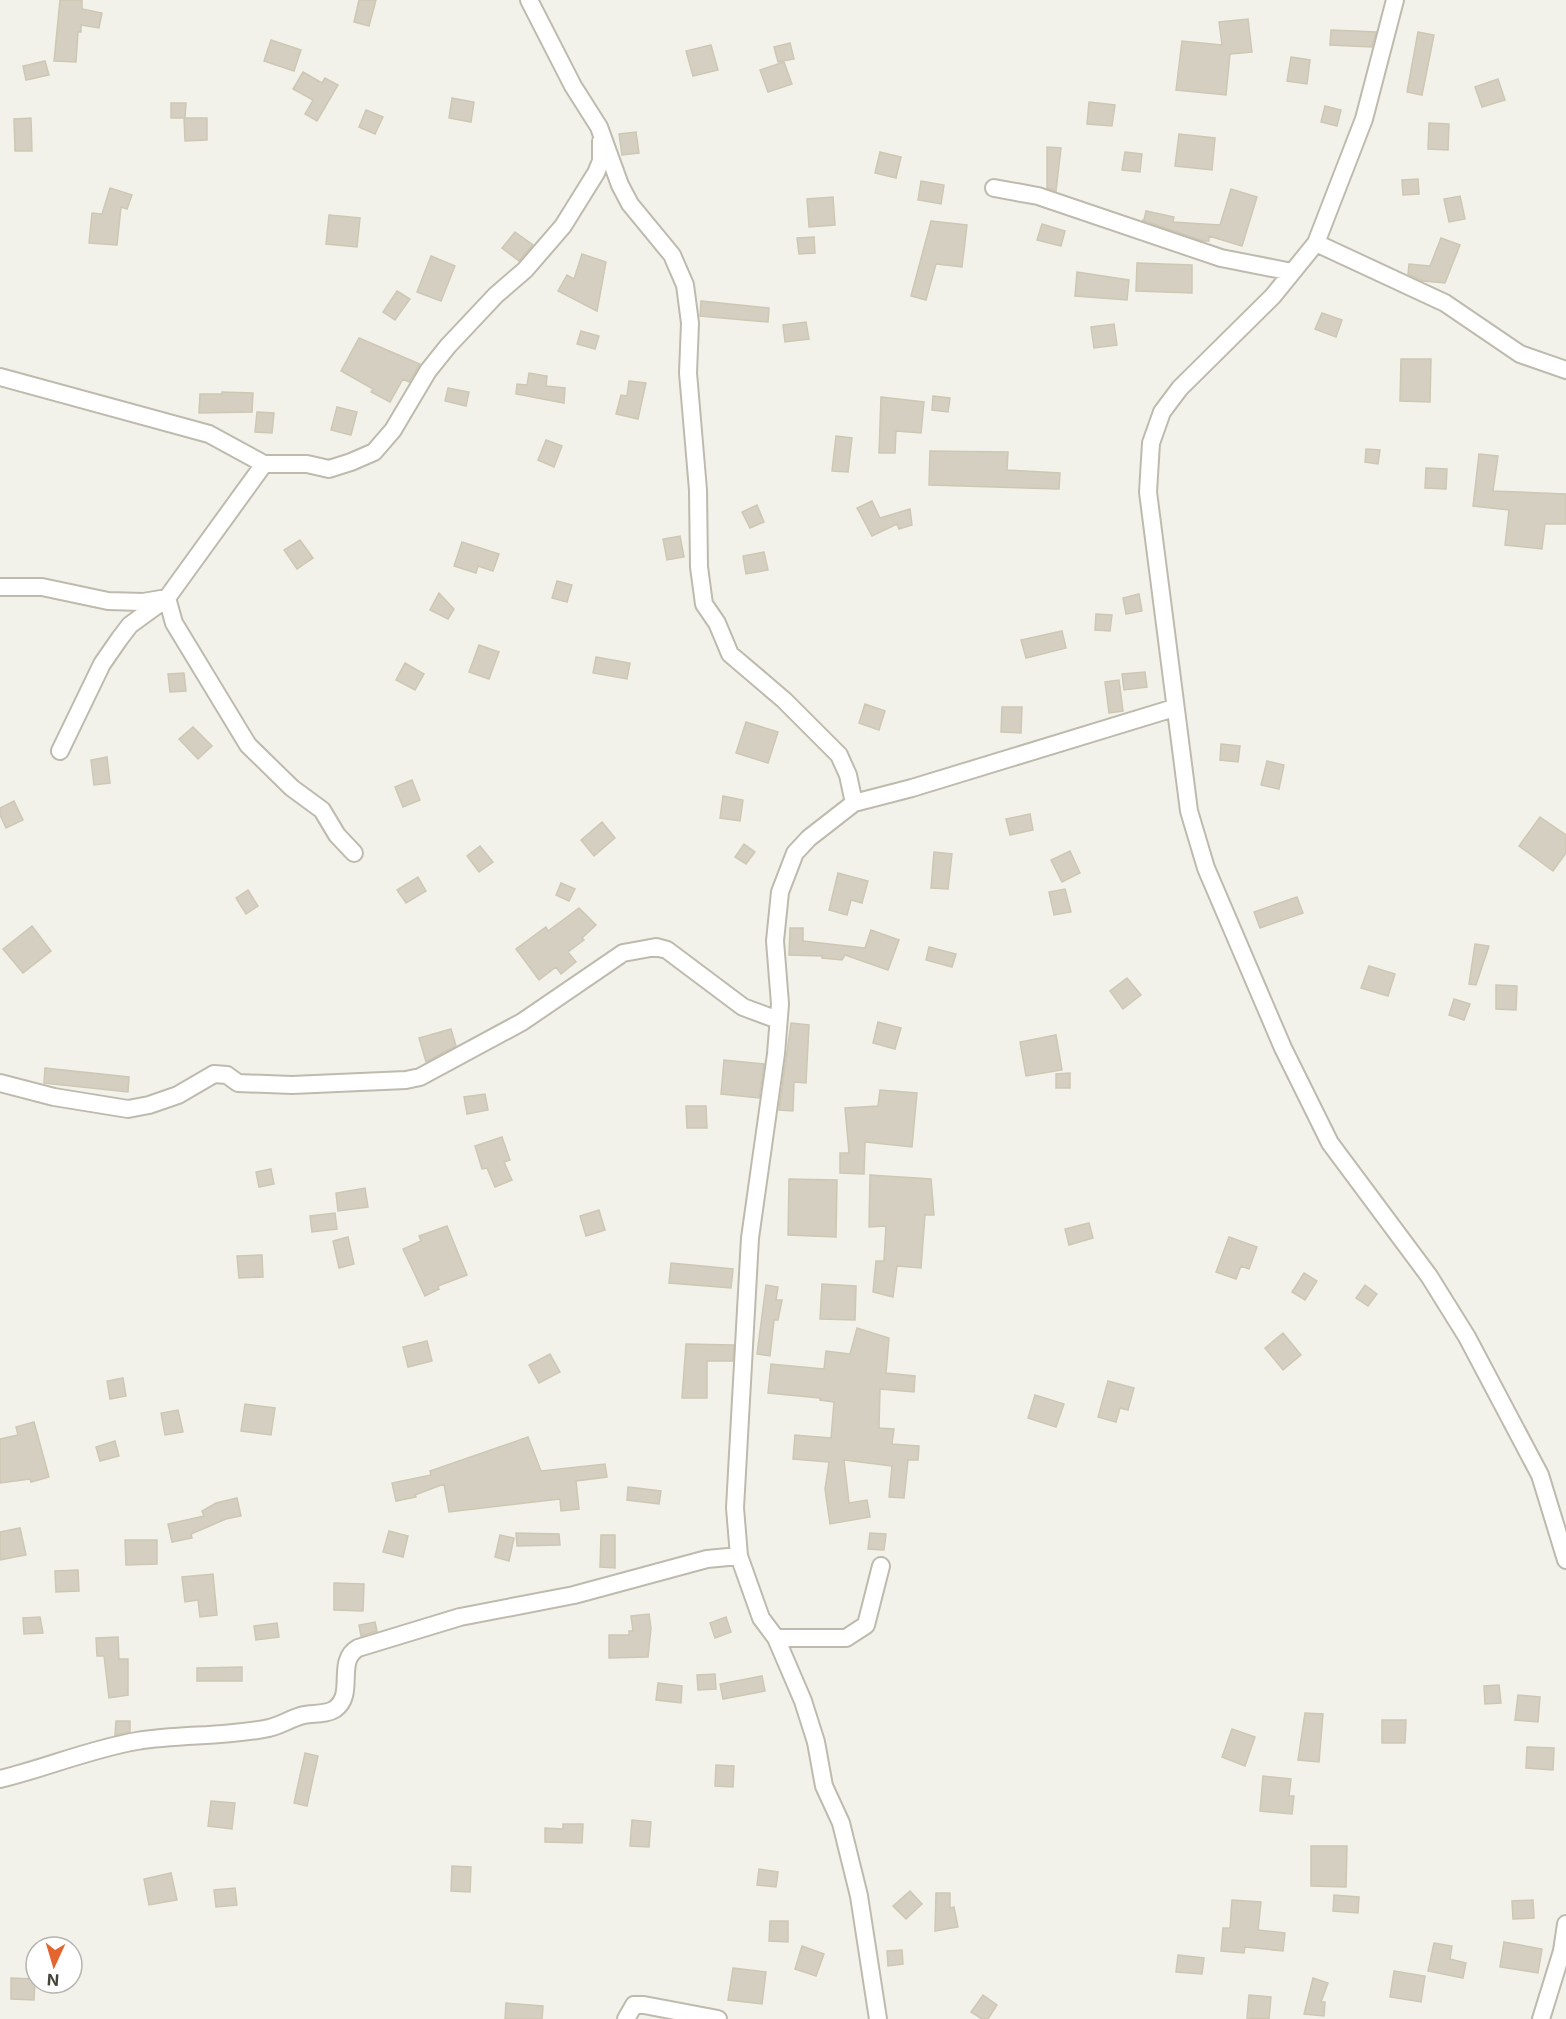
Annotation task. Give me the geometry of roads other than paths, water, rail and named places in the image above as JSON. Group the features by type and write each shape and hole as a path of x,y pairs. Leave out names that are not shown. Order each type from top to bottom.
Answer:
{"street":[{"path":"529,0 573,86 599,128 620,185 630,204 672,255 685,285 690,323 688,373 698,490 699,567 704,604 717,623 730,654 784,700 839,755 848,775 854,802"},
{"path":"1395,0 1365,119 1316,243 1274,296 1180,388 1162,412 1150,443 1148,492 1189,811 1206,868 1283,1048 1330,1143 1429,1276 1467,1337 1540,1475 1566,1560"},
{"path":"0,377 209,435 264,464 307,464 330,469 374,452 393,430 428,371 448,346 496,294 525,270 562,226 596,173 602,147 599,128"},
{"path":"994,188 1038,196 1221,258 1293,272"},
{"path":"1316,243 1445,303 1520,354 1566,370"},
{"path":"60,752 102,664 120,638 130,625 167,598 264,464"},
{"path":"0,587 42,587 108,601 143,602 167,598"},
{"path":"167,598 174,623 248,745 292,788 322,810 337,835 354,853"},
{"path":"878,2019 859,1896 841,1823 824,1786 816,1742 803,1701 776,1638 761,1617 739,1556 735,1508 742,1431 740,1380 750,1238 776,1054 778,1020 775,941 780,892 795,853 809,838 854,802 912,788 1174,708"},
{"path":"0,1083 74,1101 128,1109 149,1105 178,1095 214,1074 227,1075 238,1083 292,1085 420,1077 522,1022 623,953 642,948 656,947 667,950 743,1007 778,1020"},
{"path":"0,1779 111,1746 171,1737 269,1728 298,1717 327,1712 335,1709 344,1697 346,1670 350,1656 358,1648 460,1617 574,1595 707,1559 739,1556"},
{"path":"776,1638 846,1638 866,1625 881,1566"},
{"path":"1541,2019 1562,1951 1566,1924"},
{"path":"626,2019 634,2005 644,2005 718,2019"}]}
